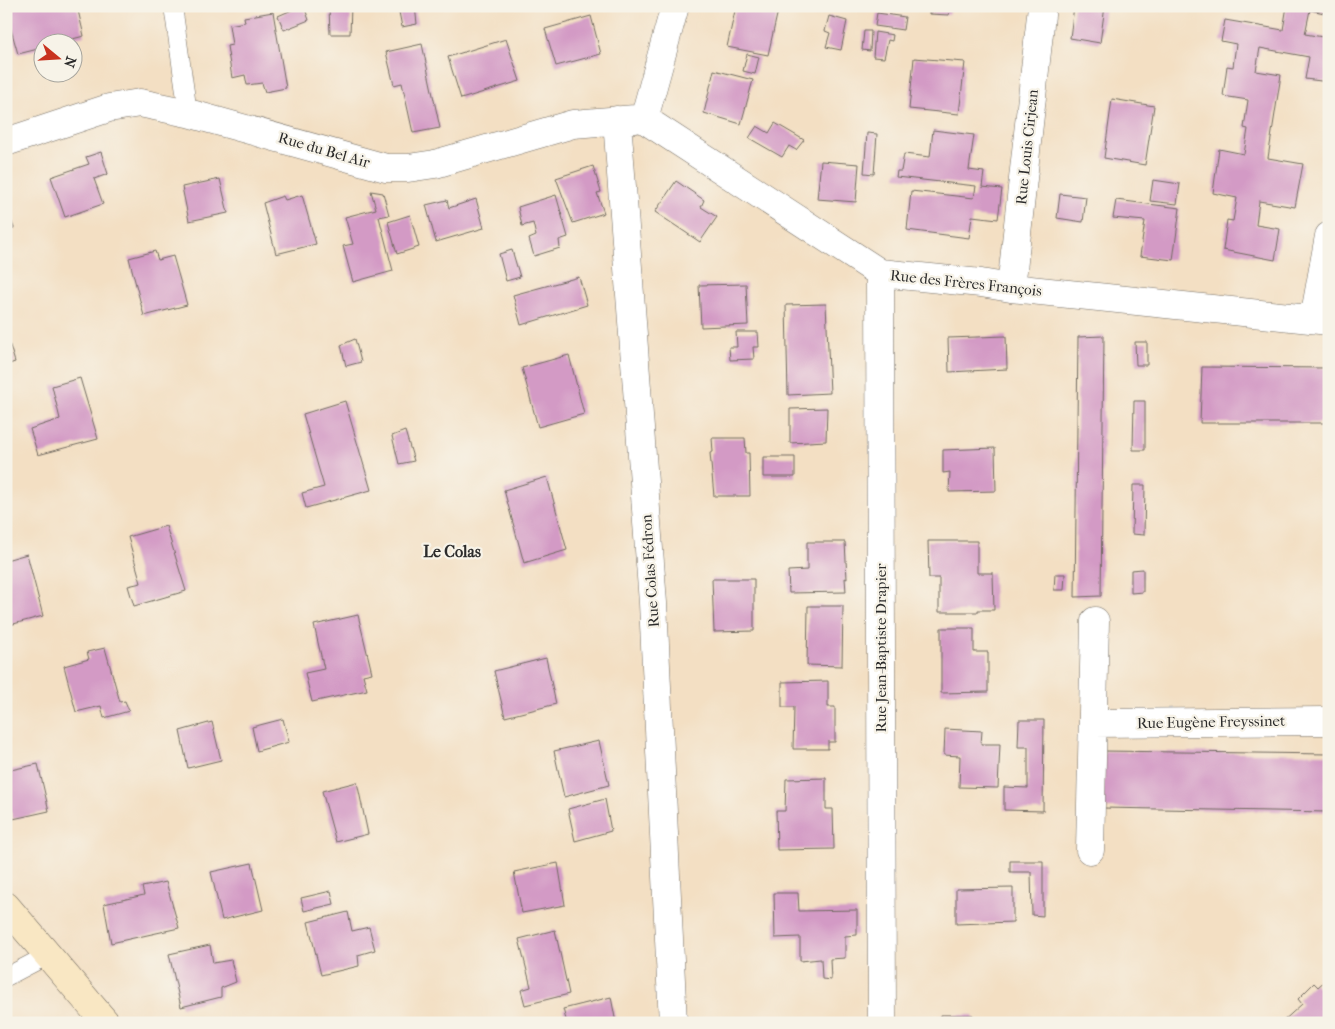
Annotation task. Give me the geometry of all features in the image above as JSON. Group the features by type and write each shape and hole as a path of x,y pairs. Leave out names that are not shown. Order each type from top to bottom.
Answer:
{"street":[{"path":"644,119 675,6"},
{"name":"Rue Louis Cirjean","path":"1011,288 1042,6"},
{"name":"Rue du Bel Air","path":"6,142 109,108 140,103 188,113 386,168 408,168 435,164 573,124 644,119"},
{"name":"Rue des Frères François","path":"644,119 880,273 1321,320"},
{"name":"Rue Colas Fédron","path":"617,120 653,603 673,1023"},
{"path":"1321,320 1329,236"},
{"name":"Rue Jean-Baptiste Drapier","path":"880,273 882,1023"},
{"path":"1090,850 1095,621"},
{"name":"Rue Eugène Freyssinet","path":"1093,723 1329,720"},
{"path":"6,906 106,1023"}],"lane":[{"path":"173,6 188,113"},
{"path":"6,978 48,955"}],"building":[{"path":"6,6 77,6 84,36 82,37 82,32 32,32 32,50 18,54"},
{"path":"304,6 309,20 284,30 278,16"},
{"path":"329,6 351,6 350,34 330,34"},
{"path":"415,6 417,24 402,27 398,7"},
{"path":"736,6 779,6 768,55 727,47"},
{"path":"930,6 951,6 949,15 929,14"},
{"path":"1074,6 1105,6 1100,43 1070,38"},
{"path":"1287,6 1329,6 1329,14 1310,10 1305,34 1329,38 1329,82 1305,79 1309,57 1260,48 1256,71 1281,75 1268,158 1303,164 1295,207 1259,201 1256,225 1280,229 1275,260 1223,250 1227,220 1233,221 1237,198 1213,193 1219,149 1244,154 1248,129 1244,128 1248,100 1223,96 1227,66 1233,67 1236,44 1221,41 1225,20 1283,30"},
{"path":"273,12 286,88 265,92 262,83 247,85 245,75 232,78 227,46 232,45 229,25 245,22 244,17"},
{"path":"877,13 905,17 903,30 875,26"},
{"path":"591,16 601,54 556,66 545,29"},
{"path":"829,16 847,21 841,50 826,47 830,33 825,31"},
{"path":"864,31 871,31 870,51 862,50"},
{"path":"875,32 893,35 892,41 888,40 884,58 873,57"},
{"path":"506,39 520,81 461,99 448,57"},
{"path":"422,44 440,128 413,133 402,83 394,85 386,52"},
{"path":"747,54 759,57 755,74 743,71"},
{"path":"914,58 965,62 959,114 909,109"},
{"path":"714,70 753,80 741,124 704,113"},
{"path":"1112,99 1154,106 1145,165 1104,158"},
{"path":"775,123 804,140 796,150 789,146 782,157 749,138 757,126 769,133"},
{"path":"933,130 974,135 969,170 984,172 982,187 1002,189 998,219 972,216 969,238 907,230 911,191 974,198 976,186 896,177 897,171 901,171 904,154 930,157"},
{"path":"867,133 877,134 874,174 864,173"},
{"path":"101,152 108,174 94,179 103,204 65,217 51,177 89,164 86,157"},
{"path":"821,161 859,164 856,202 817,199"},
{"path":"593,166 601,192 597,193 604,213 573,223 556,178"},
{"path":"220,179 228,213 189,221 182,187"},
{"path":"1153,180 1180,184 1177,204 1150,201"},
{"path":"676,181 704,200 701,207 717,217 700,242 655,212"},
{"path":"371,191 383,193 389,215 379,217 393,271 353,282 343,246 353,244 345,217 376,209"},
{"path":"1060,194 1086,197 1083,222 1057,218"},
{"path":"302,195 316,244 276,254 263,203 283,196 285,200"},
{"path":"556,195 568,237 559,240 560,248 534,256 529,239 536,236 533,223 522,226 518,207"},
{"path":"476,199 484,228 436,242 426,205 447,200 449,208"},
{"path":"1116,200 1180,208 1173,260 1140,256 1145,221 1113,218"},
{"path":"6,207 14,228 6,231"},
{"path":"410,215 419,247 397,254 388,222"},
{"path":"512,250 520,277 506,281 499,254"},
{"path":"155,251 158,260 173,256 187,305 144,316 129,258"},
{"path":"579,277 587,305 521,325 513,295"},
{"path":"746,284 748,325 701,327 699,285"},
{"path":"826,304 830,393 788,395 786,305"},
{"path":"736,332 758,332 759,347 753,347 754,359 730,360 729,347 737,347"},
{"path":"6,333 15,362 6,365"},
{"path":"1006,336 1007,369 949,372 948,338"},
{"path":"1104,336 1101,596 1075,597 1078,337"},
{"path":"355,339 361,362 346,366 341,345"},
{"path":"1135,342 1147,342 1147,365 1136,365"},
{"path":"569,355 584,414 538,427 522,368"},
{"path":"1202,367 1329,368 1329,423 1200,423"},
{"path":"80,378 98,439 38,455 30,429 60,419 52,386"},
{"path":"345,401 371,490 306,508 302,493 324,487 303,414"},
{"path":"1134,401 1145,401 1145,450 1133,450"},
{"path":"827,408 826,441 790,443 790,409"},
{"path":"405,431 414,461 399,464 392,436"},
{"path":"712,438 745,438 746,453 749,453 750,496 714,496 710,453 713,452"},
{"path":"995,448 996,491 949,492 950,472 943,473 943,450"},
{"path":"763,457 795,457 795,477 763,477"},
{"path":"547,477 567,550 524,563 504,490"},
{"path":"1133,485 1145,485 1144,535 1132,534"},
{"path":"166,526 186,591 134,606 128,586 141,583 128,537"},
{"path":"928,541 977,541 977,573 993,573 994,610 939,612 939,578 929,578"},
{"path":"807,542 845,542 846,592 789,593 788,571 807,570"},
{"path":"27,554 43,616 6,626 6,560"},
{"path":"1143,569 1143,592 1131,593 1131,570"},
{"path":"1055,574 1065,574 1064,590 1054,590"},
{"path":"712,579 754,579 754,631 714,632"},
{"path":"808,606 843,606 842,666 807,665"},
{"path":"358,615 372,673 363,675 367,690 312,702 305,673 324,669 314,625"},
{"path":"941,628 974,628 974,652 988,652 988,692 941,693"},
{"path":"105,648 120,702 125,701 129,711 104,718 101,706 76,712 64,666 89,659 87,652"},
{"path":"546,658 556,704 505,717 494,671"},
{"path":"828,681 828,707 835,707 835,742 828,742 828,749 793,749 794,707 782,707 782,682"},
{"path":"283,719 289,742 257,751 252,727"},
{"path":"1019,720 1044,720 1043,811 1004,810 1004,787 1028,788 1028,747 1018,747"},
{"path":"212,722 221,760 188,768 180,731"},
{"path":"945,729 982,731 981,744 1000,744 998,788 959,787 960,756 944,755"},
{"path":"599,741 609,785 564,797 554,751"},
{"path":"1104,751 1329,754 1329,812 1103,808"},
{"path":"38,764 49,811 13,819 6,790 6,771"},
{"path":"826,778 826,809 833,809 834,849 777,850 776,811 785,811 786,779"},
{"path":"357,782 368,834 336,842 322,791"},
{"path":"605,799 611,831 575,841 568,809"},
{"path":"1010,861 1043,861 1043,916 1032,915 1031,872 1010,872"},
{"path":"252,863 263,910 222,920 211,872"},
{"path":"558,863 565,905 522,913 514,872"},
{"path":"166,882 179,928 111,943 104,904 144,895 142,887"},
{"path":"1013,888 1013,922 956,924 956,889"},
{"path":"331,891 334,904 304,911 301,898"},
{"path":"774,893 798,893 799,911 857,910 857,935 845,936 845,958 830,959 831,980 822,979 821,959 800,961 800,937 775,938"},
{"path":"348,912 352,931 369,927 375,950 358,955 359,966 321,975 308,922"},
{"path":"555,930 569,994 525,1005 521,990 531,987 519,939"},
{"path":"210,945 213,963 231,960 236,982 221,988 221,997 181,1007 169,954"},
{"path":"1329,977 1329,1023 1281,1023 1302,1004 1298,999 1314,983 1318,987"},
{"path":"611,997 616,1023 567,1023 563,1009"},
{"path":"941,1015 973,1015 973,1023 941,1023"}],"district":[{"name":"Le Colas","path":"452,551"}]}
